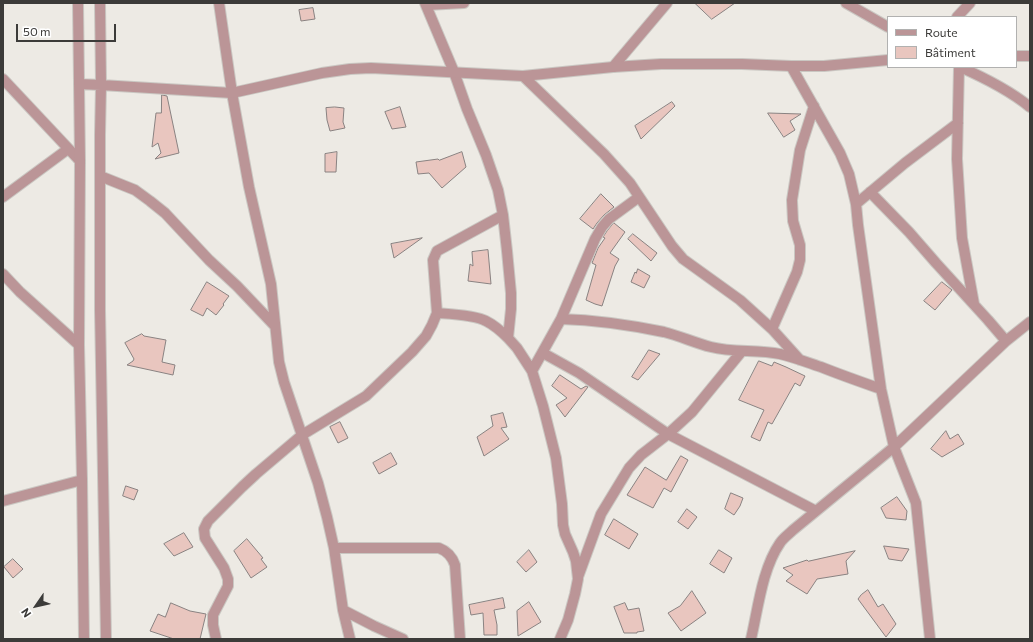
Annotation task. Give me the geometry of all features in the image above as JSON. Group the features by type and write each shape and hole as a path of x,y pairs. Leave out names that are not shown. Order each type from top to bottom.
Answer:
{"street":[{"path":"78,3 80,161 79,345 84,639"},
{"path":"100,3 100,310 106,639"},
{"path":"219,3 232,93 249,187 271,284 279,362 284,382 318,483 334,548 343,610 350,639"},
{"path":"464,3 426,4 454,72 498,190 503,215 511,304 511,320 508,338"},
{"path":"613,67 667,3"},
{"path":"847,3 887,26"},
{"path":"958,16 970,3"},
{"path":"1017,56 1030,56"},
{"path":"79,84 232,93 322,72 350,69 371,68 523,76 661,64 697,63 824,66 887,60"},
{"path":"792,66 840,153 849,174 856,204 881,389 894,447 916,503 930,639"},
{"path":"960,68 957,160 962,238 974,304"},
{"path":"962,68 981,76 1016,95 1030,107"},
{"path":"523,76 604,154 630,183 672,246 683,259 740,300 772,329 800,360"},
{"path":"3,79 80,161"},
{"path":"772,329 797,272 800,260 800,245 793,221 792,200 800,150 814,106"},
{"path":"856,204 905,163 958,123"},
{"path":"3,198 68,149"},
{"path":"100,176 135,190 160,209 275,326"},
{"path":"870,192 909,232 1006,342"},
{"path":"532,372 561,319 602,227 609,219 639,197"},
{"path":"216,639 213,625 213,615 228,586 228,578 224,568 205,538 204,529 208,520 242,487 302,435 366,396 412,352 426,336 437,313 433,260 437,251 503,215"},
{"path":"3,274 20,292 79,345"},
{"path":"437,313 464,315 484,320 508,338 517,348 532,372 543,406 556,458 562,504 563,526 576,561 578,579"},
{"path":"561,319 605,322 664,332 710,347 725,350 759,351 780,354 881,389"},
{"path":"751,639 765,574 771,558 780,542 894,447 1006,342 1030,322"},
{"path":"560,639 576,594 578,579 601,514 629,468 641,455 668,434 692,412 742,351"},
{"path":"543,353 579,373 668,434 816,511"},
{"path":"3,501 82,480"},
{"path":"334,548 439,548 445,550 449,553 455,565 460,639"},
{"path":"343,610 403,639"}],"building":[{"path":"695,3 735,3 712,19"},
{"path":"313,8 315,19 301,21 299,10"},
{"path":"162,95 167,96 179,153 155,159 161,153 158,143 152,147 156,113 161,113"},
{"path":"672,102 675,106 641,139 635,126"},
{"path":"400,107 406,127 392,129 385,112"},
{"path":"326,108 344,108 343,122 345,128 330,131"},
{"path":"768,113 801,114 790,121 795,130 784,137"},
{"path":"337,152 336,172 325,172 325,154"},
{"path":"462,152 466,167 442,188 429,173 418,174 416,162 439,160"},
{"path":"601,194 614,207 604,215 593,229 580,219"},
{"path":"614,223 625,232 610,253 619,259 615,266 602,306 586,300 596,265 592,263 598,248 605,238 603,237"},
{"path":"633,234 657,253 651,261 628,239"},
{"path":"422,238 394,258 391,244"},
{"path":"488,250 491,284 468,281 470,264 473,266 472,252"},
{"path":"638,269 650,276 644,288 631,282 635,272 636,273"},
{"path":"207,282 229,296 216,315 207,308 203,316 191,310"},
{"path":"942,282 952,290 935,310 924,301"},
{"path":"142,334 144,336 166,340 162,362 175,365 173,375 127,365 134,359 125,343"},
{"path":"649,350 660,354 638,380 632,377"},
{"path":"759,361 772,366 774,362 805,376 800,386 795,383 772,424 768,422 760,441 751,437 764,410 739,400"},
{"path":"560,375 581,389 586,386 588,387 565,417 556,405 567,398 552,386"},
{"path":"503,413 507,427 501,428 509,439 484,456 477,437 493,426 491,416"},
{"path":"340,422 348,438 338,443 330,427"},
{"path":"946,431 950,439 958,434 964,444 942,457 931,449"},
{"path":"391,453 397,464 379,474 373,463"},
{"path":"681,456 688,460 671,492 664,488 653,508 627,495 645,467 666,480"},
{"path":"126,486 138,490 134,500 123,496"},
{"path":"731,493 743,498 734,515 725,509"},
{"path":"897,497 907,511 906,520 886,518 881,508"},
{"path":"687,509 697,517 688,529 678,522"},
{"path":"614,519 638,534 629,549 605,535"},
{"path":"184,533 193,547 174,556 164,544"},
{"path":"247,539 263,558 261,559 267,567 251,578 234,551"},
{"path":"884,546 909,549 902,561 889,559"},
{"path":"529,550 537,562 526,572 517,562"},
{"path":"719,550 732,558 724,573 710,564"},
{"path":"855,551 846,561 848,574 817,579 807,594 786,581 793,575 783,568 807,560"},
{"path":"13,559 23,569 13,578 4,567"},
{"path":"868,590 878,607 883,604 896,624 886,637 858,599"},
{"path":"692,591 706,613 681,631 668,613 680,606"},
{"path":"503,598 505,608 494,610 497,635 484,635 483,613 471,615 469,605"},
{"path":"529,602 541,622 518,636 517,611"},
{"path":"171,603 190,611 206,614 200,639 174,639 150,631 158,614 165,617"},
{"path":"625,603 628,610 639,608 644,631 637,633 624,633 614,607"}]}
